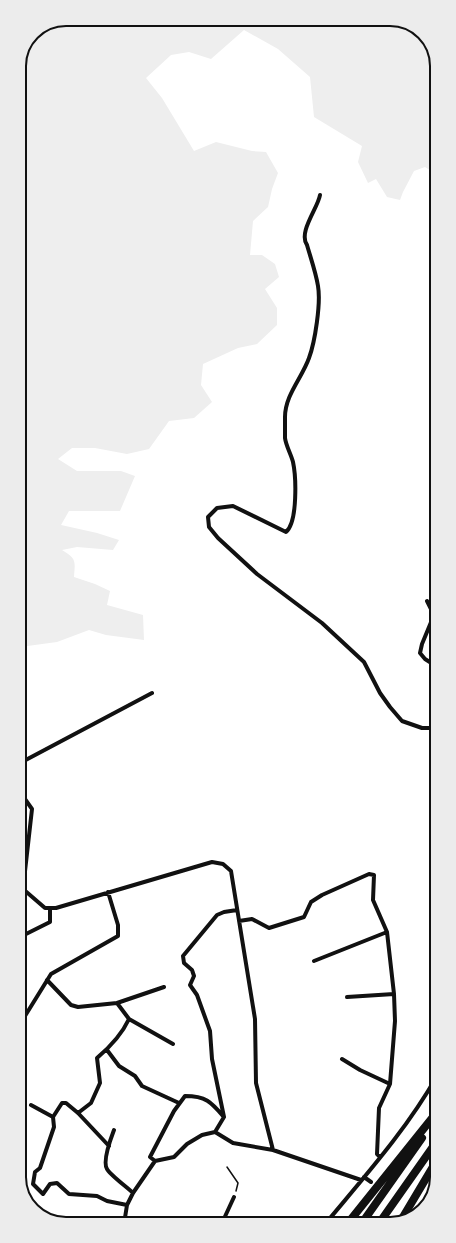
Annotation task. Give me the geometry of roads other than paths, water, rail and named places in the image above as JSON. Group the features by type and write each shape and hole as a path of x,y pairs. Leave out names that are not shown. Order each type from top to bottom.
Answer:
{"highway":[{"path":"353,1217 430,1121"},
{"path":"366,1217 398,1174 430,1126"},
{"path":"384,1217 430,1151"},
{"path":"405,1214 430,1172"}],"street":[{"path":"320,195 306,226 305,243 307,245 318,287 318,315 309,358 289,399 285,412 285,440 295,473 295,495 290,529 286,532 233,506 217,508 208,517 209,526 218,538 257,574 322,623 364,662 380,693 402,721 422,728 430,728"},
{"path":"427,601 430,607"},
{"path":"430,625 420,652 425,659 430,662"},
{"path":"26,760 152,693"},
{"path":"26,800 32,809 26,862"},
{"path":"26,892 45,908 56,908 212,862 223,864 231,871 255,1019 256,1083 273,1150"},
{"path":"239,921 252,919 269,928 304,918 311,902 322,895 369,874 374,875 373,900 387,932 394,994 395,1021 390,1084 379,1108 377,1154 380,1157"},
{"path":"26,1013 51,974 118,936 118,925 108,892"},
{"path":"26,934 50,922 50,908"},
{"path":"215,1132 224,1117 212,1059 210,1031 197,995 190,985 194,976 192,970 184,963 183,956 217,916 224,912 237,910"},
{"path":"314,961 387,932"},
{"path":"47,980 71,1005 78,1007 117,1003 164,987"},
{"path":"347,997 394,994"},
{"path":"117,1003 129,1019 172,1044"},
{"path":"78,1113 91,1103 100,1083 97,1058 107,1050 125,1028 129,1019"},
{"path":"107,1050 119,1066 135,1076 142,1086 179,1103"},
{"path":"342,1059 360,1070 390,1084"},
{"path":"331,1217 399,1134 430,1088"},
{"path":"155,1161 150,1157 174,1111 186,1096 198,1096 212,1103 224,1117"},
{"path":"109,1146 78,1113 66,1103 62,1103 53,1117 54,1127 40,1168 35,1172 33,1184 43,1194 50,1184 57,1183 69,1194 97,1196 107,1201 127,1205"},
{"path":"31,1105 53,1117"},
{"path":"114,1130 106,1162 107,1170 133,1193"},
{"path":"125,1217 127,1205 133,1193 155,1161 174,1157 187,1144 202,1135 215,1132 233,1143 273,1150 371,1182"},
{"path":"225,1217 234,1197"}]}
